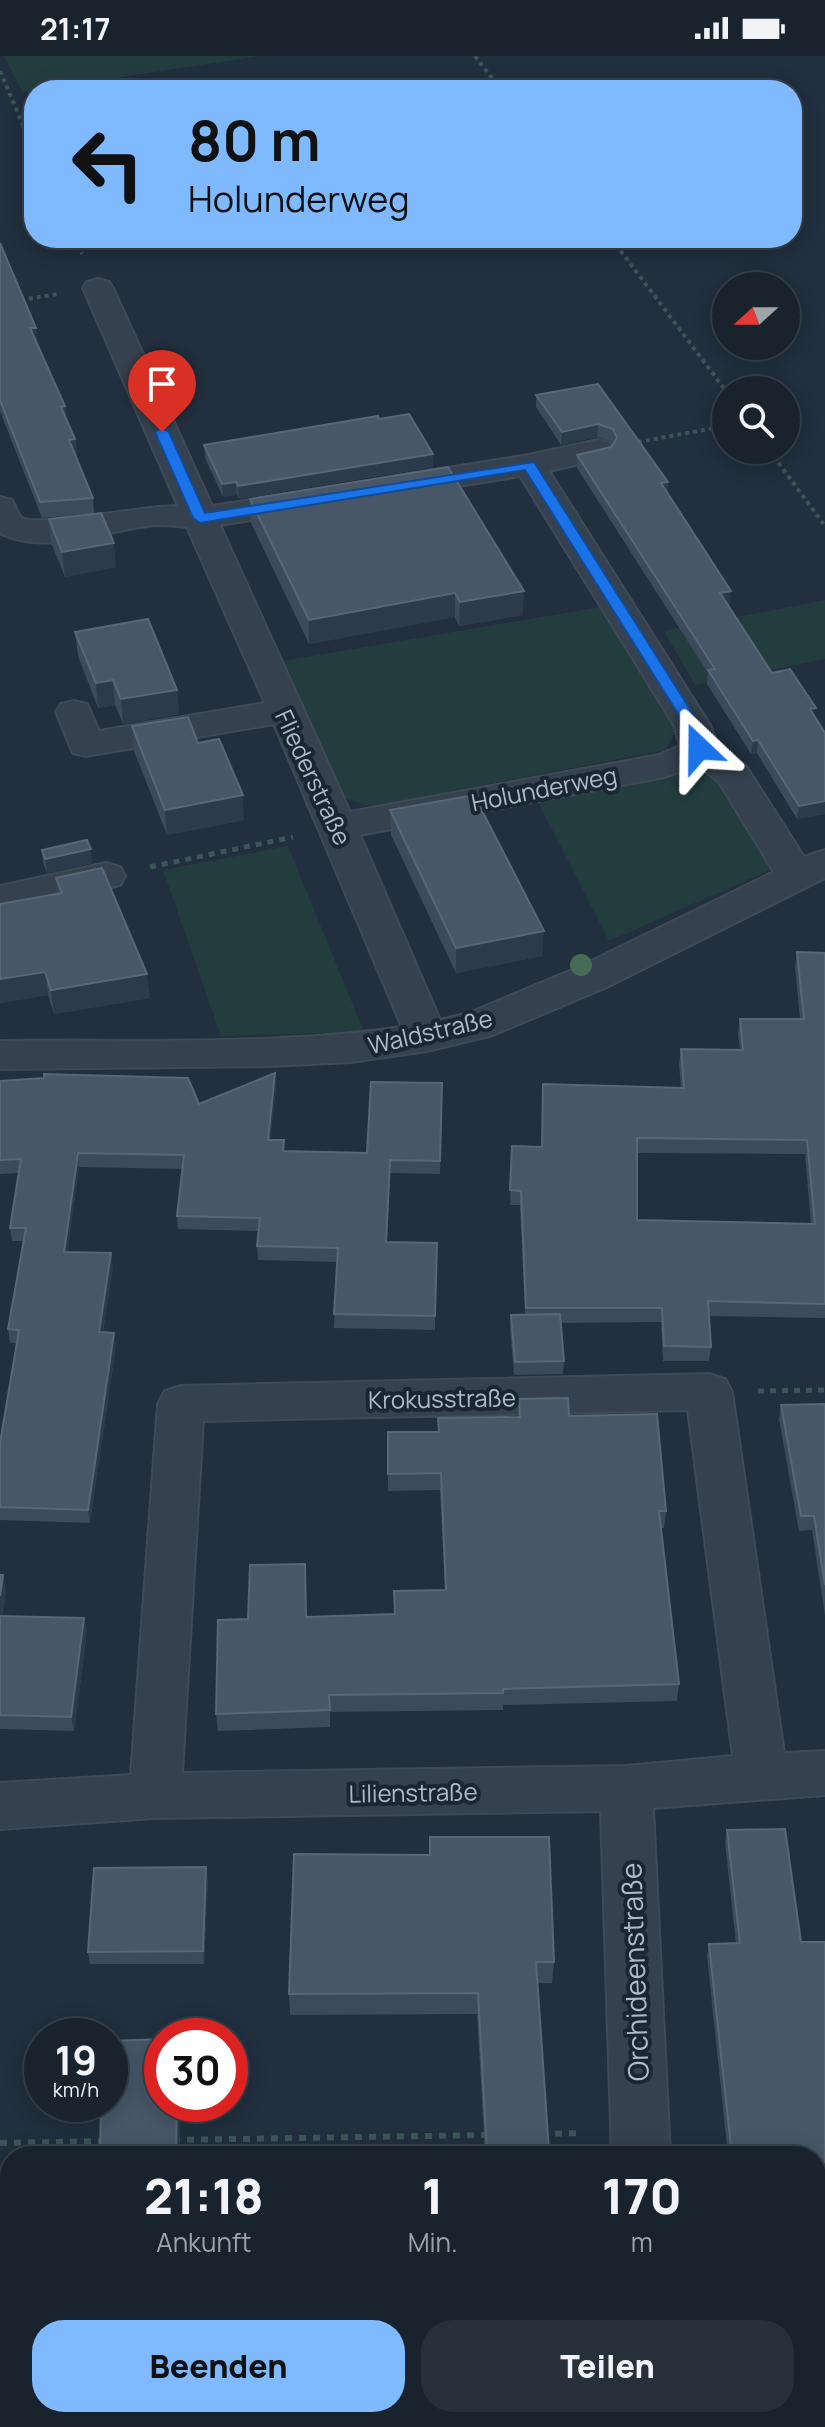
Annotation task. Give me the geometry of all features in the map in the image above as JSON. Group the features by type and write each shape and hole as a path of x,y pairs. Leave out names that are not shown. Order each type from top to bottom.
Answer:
{"street":[{"name":"Fliederstraße","path":"98,288 427,1037"},
{"path":"0,507 5,522 22,531 55,531 158,515 200,518 529,465 598,450"},
{"path":"529,465 692,725 699,748 733,774 810,869"},
{"path":"74,712 86,745 284,711"},
{"name":"Holunderweg","path":"337,827 664,765 690,757 699,748"},
{"name":"Waldstraße","path":"0,1055 271,1052 351,1048 427,1037 479,1025 593,977 810,869"},
{"path":"0,899 106,876"},
{"path":"709,1392 761,1776"},
{"name":"Krokusstraße","path":"155,1796 181,1404 709,1392"},
{"name":"Lilienstraße","path":"0,1806 155,1796 626,1788 825,1773"},
{"name":"Orchideenstraße","path":"626,1788 641,2144"}],"path":[{"path":"475,56 493,80"},
{"path":"0,71 24,127"},
{"path":"619,248 715,376"},
{"path":"14,301 98,288"},
{"path":"598,450 712,429"},
{"path":"779,464 825,526"},
{"path":"106,876 337,827"},
{"path":"709,1392 825,1390"},
{"path":"156,2140 500,2134"},
{"path":"531,2134 641,2144"},
{"path":"0,2143 109,2141"}],"green space":[{"path":"4,56 261,56 102,80 24,80 22,92"},
{"path":"825,600 825,659 695,685 664,631"},
{"path":"606,606 676,729 666,750 369,807 341,796 277,662"},
{"path":"703,769 721,776 775,868 609,941 538,802"},
{"path":"288,846 364,1032 221,1036 163,870"}],"building":[{"path":"0,243 36,328 30,328 65,406 61,407 75,439 69,440 93,498 40,502 0,400"},
{"path":"598,384 668,482 661,483 731,591 720,593 772,673 790,669 816,708 810,709 825,733 825,801 799,806 758,740 753,741 708,670 715,669 577,455 611,447 617,438 613,429 598,424 562,432 536,395"},
{"path":"409,414 433,454 238,486 236,482 222,484 204,445 378,416 379,419"},
{"path":"448,467 524,591 460,602 455,593 309,620 250,499"},
{"path":"101,513 114,543 62,552 49,519"},
{"path":"148,619 177,690 121,699 113,680 96,683 75,632"},
{"path":"188,717 198,743 219,739 243,795 165,810 132,726"},
{"path":"474,795 544,931 456,948 390,810"},
{"path":"87,840 91,849 45,859 42,850"},
{"path":"102,868 147,974 51,990 45,972 0,979 0,904 62,893 56,878"},
{"path":"797,952 825,953 825,1304 708,1301 711,1347 664,1346 662,1308 526,1308 521,1191 510,1190 512,1146 542,1147 543,1084 684,1088 681,1049 743,1050 740,1019 804,1019","holes":["637,1138 807,1140 815,1224 637,1220"]},
{"path":"275,1073 268,1140 284,1140 283,1151 367,1153 371,1082 442,1083 440,1161 390,1160 386,1242 437,1243 435,1316 334,1314 338,1248 257,1246 260,1218 177,1216 184,1155 78,1153 64,1252 111,1253 99,1332 114,1333 88,1510 0,1507 0,1443 19,1330 8,1329 26,1228 10,1228 21,1159 0,1160 0,1081 44,1078 44,1074 188,1078 199,1104"},
{"path":"560,1314 564,1361 515,1362 511,1315"},
{"path":"568,1398 569,1416 657,1414 666,1511 659,1511 679,1684 503,1689 503,1693 329,1695 330,1710 216,1714 218,1620 248,1619 250,1565 305,1564 306,1617 395,1614 394,1591 446,1590 441,1473 388,1474 388,1432 439,1432 438,1418 520,1417 519,1399"},
{"path":"825,1404 825,1585 814,1516 801,1516 781,1405"},
{"path":"0,1616 84,1618 71,1717 0,1715"},
{"path":"785,1829 801,1942 825,1942 825,2146 731,2146 709,1944 740,1943 727,1830"},
{"path":"430,1837 549,1837 554,1962 536,1962 549,2146 487,2146 478,1993 289,1994 294,1854 430,1855"},
{"path":"206,1867 203,1951 88,1952 94,1868"},
{"path":"128,2040 144,2040 144,2122 177,2122 176,2146 100,2146 101,2122 128,2122"}],"route":[{"path":"162,432 200,518 529,465 692,725 699,748"}]}
